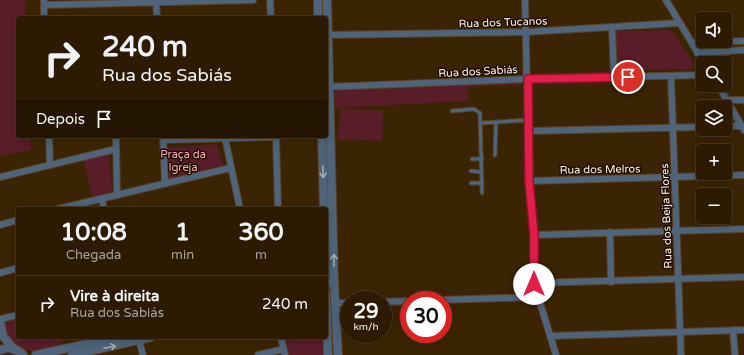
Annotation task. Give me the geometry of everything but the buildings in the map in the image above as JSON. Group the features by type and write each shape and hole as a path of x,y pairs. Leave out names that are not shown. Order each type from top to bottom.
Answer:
{"street":[{"path":"44,16 44,2 253,0"},
{"path":"270,0 271,16"},
{"path":"318,0 318,16"},
{"path":"327,0 327,16"},
{"path":"525,0 528,79 529,181 534,235 534,284 556,355"},
{"path":"666,0 699,56"},
{"path":"157,2 157,16"},
{"name":"Rua dos Tucanos","path":"328,35 526,32 680,23"},
{"path":"612,27 614,78"},
{"path":"692,43 744,41"},
{"path":"697,53 744,50"},
{"name":"Rua dos Sabiás","path":"328,86 696,75"},
{"name":"Rua dos Beija Flores","path":"671,76 677,279 681,355"},
{"path":"328,86 330,282 336,303 338,355"},
{"path":"723,92 728,100"},
{"path":"732,100 744,100"},
{"path":"732,107 743,128"},
{"path":"529,131 696,127"},
{"path":"732,127 743,128"},
{"path":"49,138 50,165"},
{"path":"116,138 118,195"},
{"path":"165,184 163,138 225,138 230,168 240,207"},
{"path":"276,138 278,207"},
{"path":"322,138 324,207"},
{"path":"0,178 116,149"},
{"path":"67,207 230,168"},
{"name":"Rua dos Melros","path":"529,181 744,175"},
{"path":"102,199 104,207"},
{"path":"0,225 16,221"},
{"path":"534,235 744,229"},
{"path":"610,232 610,282"},
{"path":"0,273 16,269"},
{"path":"534,284 744,278"},
{"path":"452,300 537,297"},
{"path":"328,303 340,303"},
{"path":"16,315 0,320 3,336 21,353"},
{"path":"733,330 734,355"},
{"path":"550,336 744,330"},
{"path":"36,355 111,339"},
{"path":"72,355 139,339 143,355"},
{"path":"258,355 285,352 282,339"},
{"path":"327,339 328,355"},
{"path":"0,350 10,348 21,353"}],"lane":[{"path":"452,111 477,110 480,113 482,193"},
{"path":"481,122 528,120"},
{"path":"495,155 496,122"},
{"path":"472,159 482,158"},
{"path":"471,171 482,172"},
{"path":"471,183 482,183"}],"green space":[{"path":"0,0 25,0 25,16 16,16 16,138 30,138 31,150 0,156"},
{"path":"671,30 694,63 692,69 615,70 614,31"},
{"path":"521,83 521,85 468,87 468,101 335,108 334,93 340,89"},
{"path":"340,109 383,111 382,141 338,139"},
{"name":"Praça da Igreja","path":"217,144 223,165 169,178 166,148"},
{"path":"109,154 112,190 109,193 93,198 83,160"},
{"path":"16,318 16,339 61,339 63,347 42,351 25,350 12,341 2,322"},
{"path":"285,339 288,341 290,339 326,339 326,355 289,355"}],"route":[{"path":"534,284 534,235 529,181 528,79 628,77"}]}
